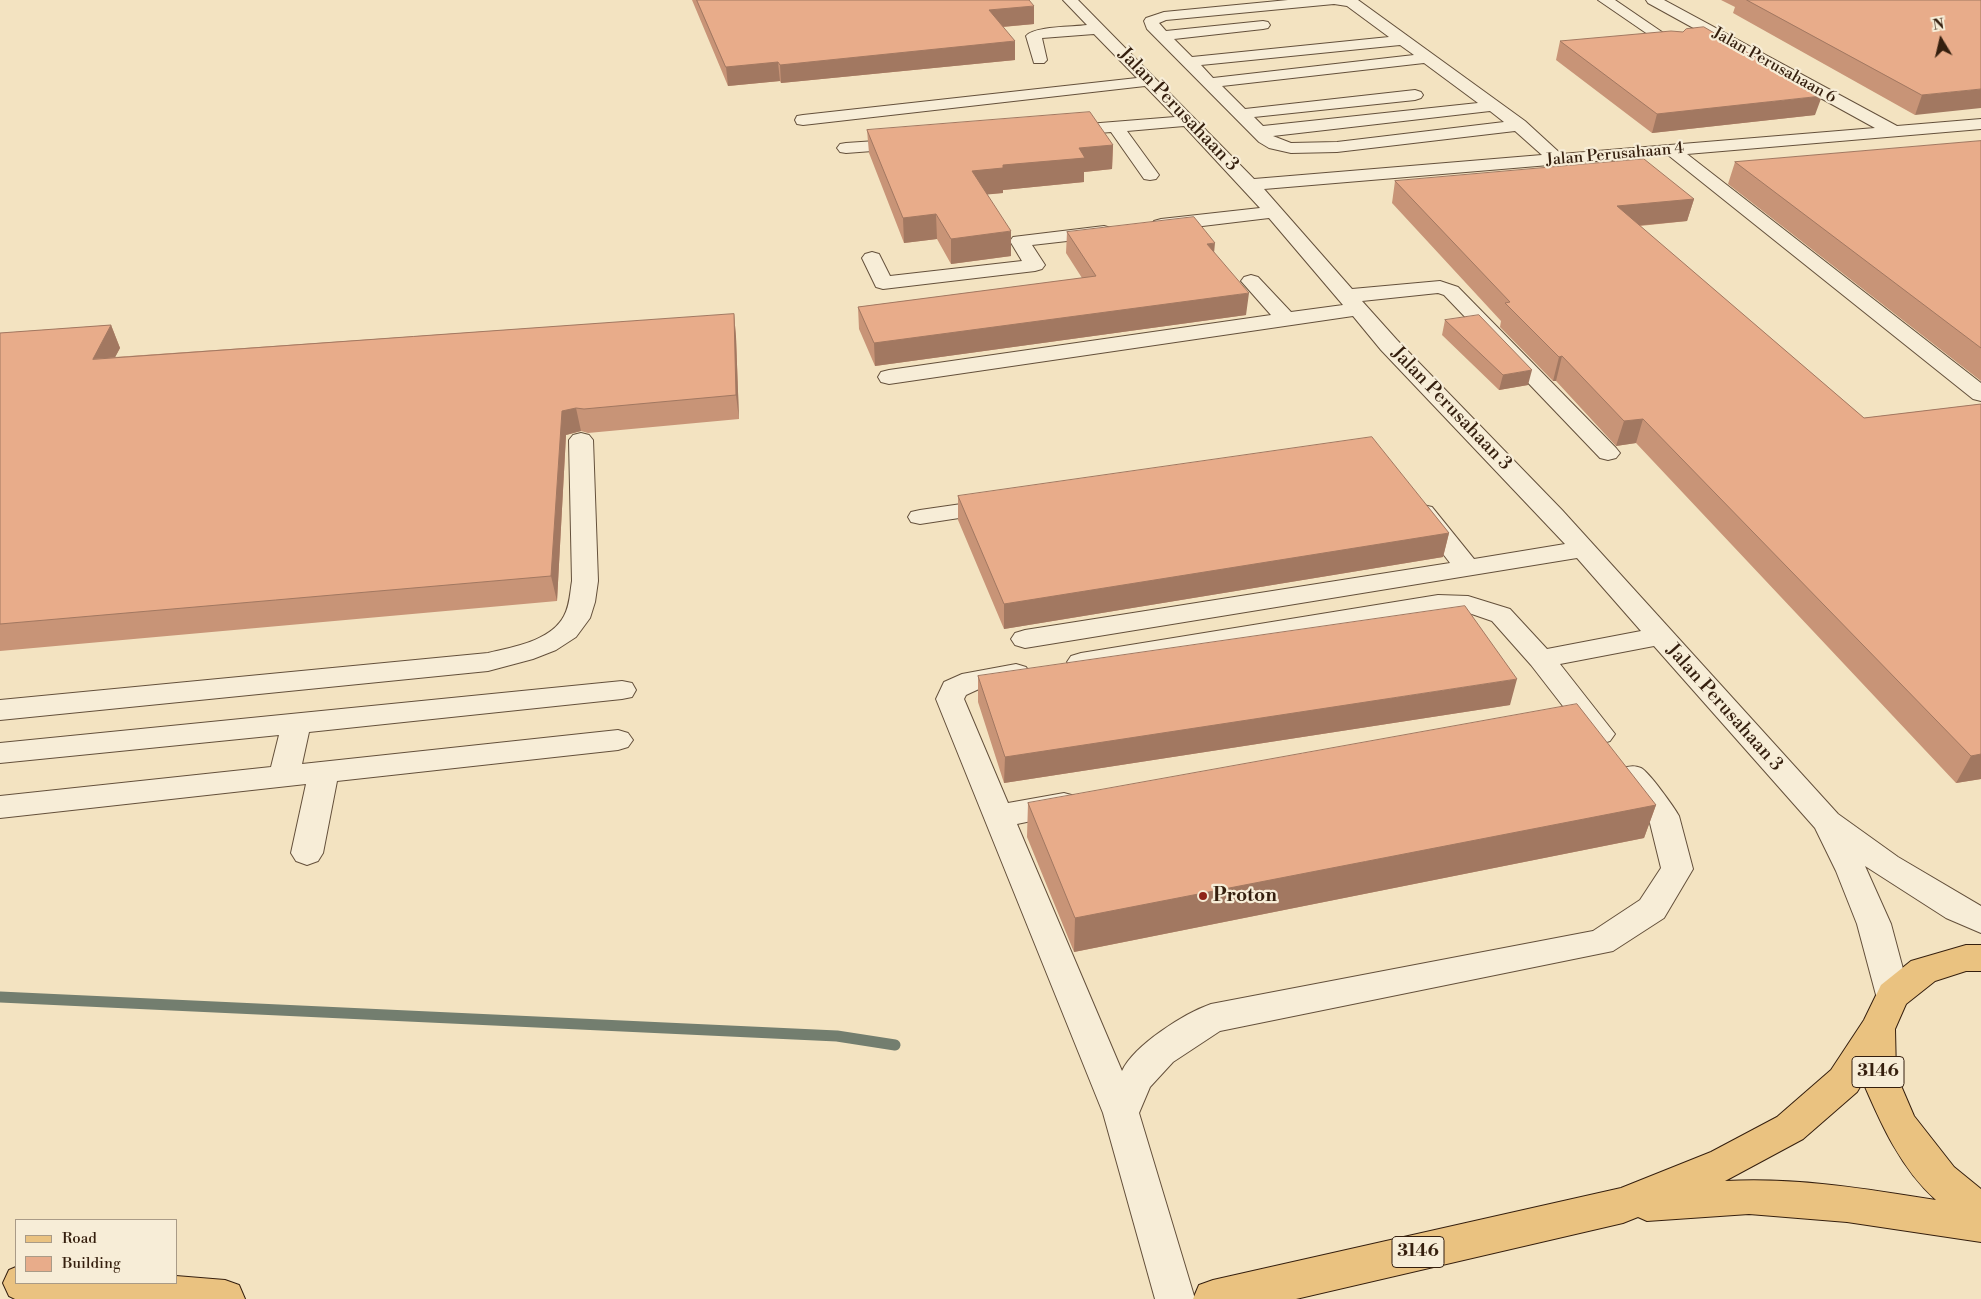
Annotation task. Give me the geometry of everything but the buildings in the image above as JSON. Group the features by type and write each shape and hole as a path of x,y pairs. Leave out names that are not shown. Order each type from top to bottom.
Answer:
{"main road":[{"name":"3146","path":"1212,1299 1623,1204 1724,1164 1790,1128 1844,1081 1877,1029 1893,995 1924,971 1966,958 1981,958"},
{"name":"3146","path":"1877,1029 1878,1074 1900,1126 1940,1179 1981,1213"},
{"name":"3146","path":"1623,1204 1749,1197 1847,1204 1981,1224"},
{"path":"0,1281 15,1282"},
{"path":"36,1284 225,1299"}],"street":[{"name":"Jalan Perusahaan 3","path":"1070,0 1250,184 1390,345 1583,549 1659,636 1828,822"},
{"path":"1453,85 1428,58 1351,2 1334,0 1164,16 1151,21 1152,26 1240,114 1275,144 1291,148 1337,147 1519,126"},
{"path":"1605,0 1673,45"},
{"name":"Jalan Perusahaan 6","path":"1653,0 1894,132"},
{"path":"1350,16 1370,14"},
{"path":"1163,36 1281,24"},
{"path":"1175,48 1388,28"},
{"path":"1039,60 1034,36 1038,34 1098,29"},
{"path":"1188,62 1405,40"},
{"path":"1210,83 1428,58"},
{"path":"803,120 1150,81"},
{"path":"1228,101 1431,85 1453,85 1470,89 1519,126 1557,160"},
{"path":"1240,114 1431,85"},
{"path":"1259,132 1492,106"},
{"path":"1048,132 1189,121"},
{"name":"Jalan Perusahaan 4","path":"1250,184 1672,151 1981,124"},
{"path":"1116,127 1150,175"},
{"path":"846,148 923,142"},
{"path":"1672,151 1981,394"},
{"path":"1147,227 1274,212"},
{"path":"872,258 883,283 1035,266 1020,241 1118,230"},
{"path":"1251,281 1286,319"},
{"path":"889,377 1286,319 1353,302 1440,287 1452,291 1608,453"},
{"path":"0,710 488,662 523,653 555,640 575,622 582,602 585,581 581,440"},
{"path":"1412,498 1467,568"},
{"path":"920,517 1019,502"},
{"path":"1024,639 1583,549"},
{"path":"1121,1113 1136,1078 1160,1051 1211,1018 1601,942 1652,909 1677,869 1664,816 1565,711 1541,658 1501,615 1468,604 1438,603 972,680 954,689 950,700 1121,1113 1175,1299"},
{"path":"1541,658 1659,636"},
{"path":"0,753 622,690"},
{"path":"284,776 296,723"},
{"path":"0,807 618,740"},
{"path":"307,854 324,771"},
{"path":"998,816 1094,798"},
{"path":"1828,822 1887,864 1958,909 1981,920"},
{"path":"1828,822 1852,871 1874,924 1893,995"}],"waterway":[{"path":"0,997 837,1036 895,1045"}],"place":[{"name":"Proton","path":"1203,896"}]}
